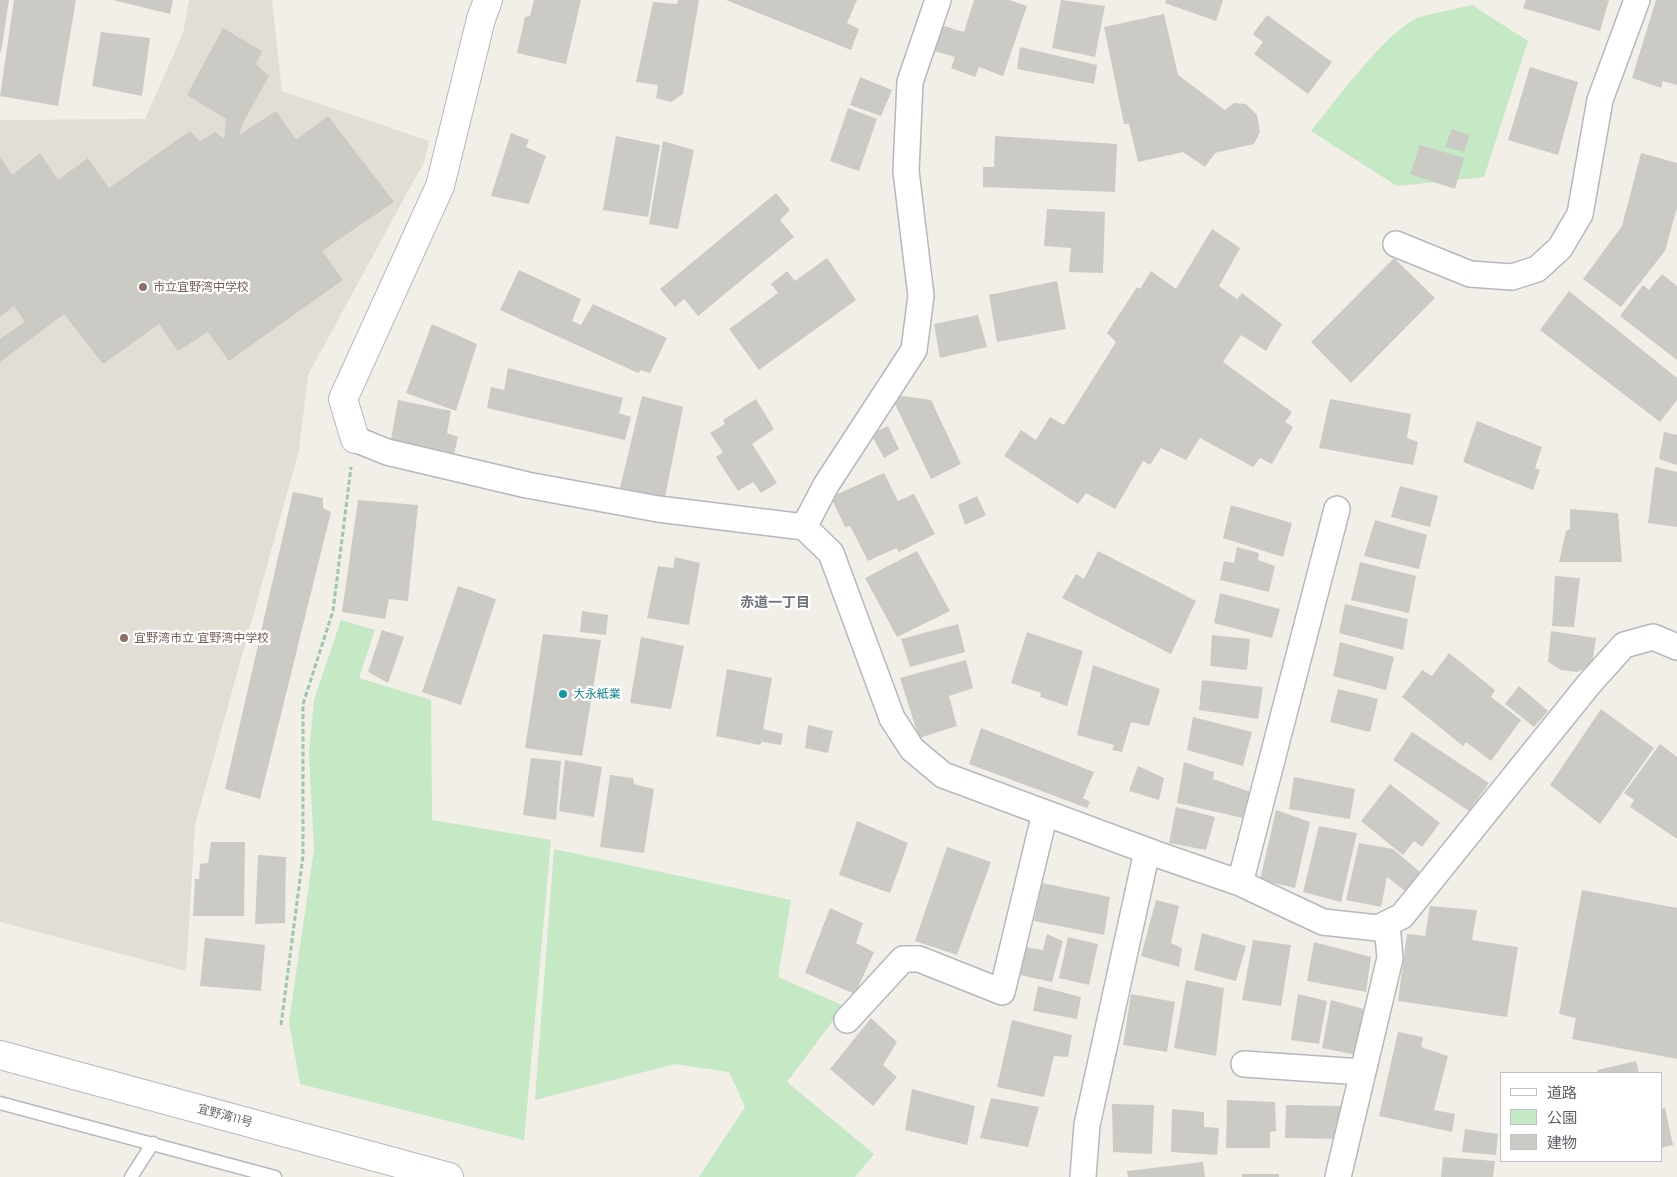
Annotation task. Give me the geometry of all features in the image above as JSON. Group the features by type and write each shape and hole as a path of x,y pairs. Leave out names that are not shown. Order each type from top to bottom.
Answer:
{"street":[{"path":"488,0 480,19 440,186 343,399 355,439 387,452 527,485 658,509 804,526 831,553 892,718 912,748 943,775 1147,851 1240,883 1322,922 1378,928 1402,916 1589,684 1624,645 1653,637 1677,647"},
{"path":"804,526 826,485 914,350 921,296 906,170 910,82 938,0"},
{"path":"1396,244 1470,274 1512,278 1537,269 1560,248 1580,214 1600,100 1637,0"},
{"path":"1240,883 1338,509"},
{"path":"847,1020 903,959 919,959 1002,992 1045,813"},
{"path":"1083,1177 1089,1116 1147,851"},
{"path":"1338,1177 1390,958 1387,924"},
{"name":"宜野湾11号","path":"0,1055 449,1177"},
{"path":"1244,1064 1362,1072"}],"lane":[{"path":"0,1102 275,1177"},
{"path":"130,1177 152,1143"}],"path":[{"path":"281,1025 303,856 303,704 333,611 355,439"}],"shaded area":[{"name":"宜野湾市立 宜野湾中学校","path":"189,0 272,0 282,91 429,141 424,162 308,375 299,450 195,825 186,971 0,922 0,120 145,119 183,33"}],"green space":[{"path":"1472,5 1528,41 1484,177 1397,186 1311,131 1359,71 1400,29 1418,18"},
{"path":"341,620 375,630 359,678 431,700 432,820 551,840 524,1140 300,1084 289,1022 314,850 309,753 314,700"},
{"path":"554,849 791,900 778,977 844,1006 787,1082 874,1154 855,1177 699,1177 745,1107 729,1072 675,1064 535,1100"}],"building":[{"path":"0,0 9,0 1,52 0,52"},
{"path":"14,0 76,0 58,106 0,96"},
{"path":"113,0 173,0 170,14"},
{"path":"534,0 581,0 566,64 517,53 525,17 530,16"},
{"path":"678,0 699,0 683,94 671,102 656,98 658,85 636,82 653,2 677,4"},
{"path":"726,0 857,0 847,23 859,29 851,50"},
{"path":"974,0 1009,0 1027,6 1003,76 979,67 975,77 951,68 955,57 931,50 937,24 964,32"},
{"path":"1061,0 1105,6 1095,57 1052,48"},
{"path":"1166,0 1223,0 1216,21 1165,3"},
{"path":"1526,0 1609,0 1600,31 1523,8"},
{"path":"1656,0 1677,0 1677,85 1663,81 1661,88 1632,78"},
{"path":"1164,14 1178,75 1225,110 1234,103 1246,104 1257,115 1260,132 1254,144 1215,153 1205,167 1183,152 1138,162 1129,124 1124,124 1104,27"},
{"path":"1267,15 1332,62 1308,94 1254,54 1263,42 1253,34"},
{"path":"223,28 262,51 256,64 269,76 244,121 239,135 276,111 296,140 328,116 394,202 322,251 343,280 229,361 208,332 178,351 159,324 103,364 64,314 0,362 0,339 25,322 14,306 0,317 0,156 12,175 40,153 58,180 88,158 109,188 190,131 200,141 215,132 224,139 226,119 187,95"},
{"path":"101,32 150,38 142,96 92,86"},
{"path":"1020,47 1097,65 1094,84 1017,69"},
{"path":"1530,67 1578,82 1558,155 1508,140"},
{"path":"860,77 892,90 881,116 850,105"},
{"path":"848,108 877,119 859,171 830,161"},
{"path":"1452,129 1470,135 1464,152 1445,147"},
{"path":"511,133 529,140 526,147 546,156 529,204 491,196"},
{"path":"616,136 660,145 648,217 603,210"},
{"path":"995,136 1117,144 1115,192 983,187 983,167 994,167"},
{"path":"663,141 694,150 678,229 649,224"},
{"path":"1420,145 1464,158 1455,189 1410,174"},
{"path":"1641,153 1677,163 1677,208 1665,251 1621,307 1583,279 1622,226"},
{"path":"776,193 790,210 780,220 794,237 698,316 684,299 675,307 660,289"},
{"path":"1047,209 1105,212 1103,273 1069,272 1071,248 1044,246"},
{"path":"1212,229 1240,248 1219,286 1237,299 1242,293 1282,324 1266,351 1241,335 1223,362 1292,412 1285,422 1293,427 1272,464 1260,458 1253,467 1200,438 1186,460 1161,448 1150,465 1143,461 1115,509 1086,493 1078,504 1004,456 1021,430 1036,440 1050,417 1064,425 1116,342 1107,333 1137,287 1140,289 1151,271 1176,289"},
{"path":"827,258 856,300 759,370 729,329 778,293 771,284 787,271 795,281"},
{"path":"1394,258 1435,298 1351,383 1311,342"},
{"path":"519,270 581,299 572,321 581,325 593,304 667,338 650,373 641,370 638,373 500,310"},
{"path":"1662,274 1677,286 1677,360 1620,316 1643,285 1649,290"},
{"path":"1057,281 1066,329 997,342 989,295"},
{"path":"1569,291 1677,378 1677,400 1660,422 1540,330"},
{"path":"978,315 987,347 940,358 934,324"},
{"path":"432,324 477,344 456,411 406,393"},
{"path":"508,368 623,398 619,413 631,417 625,440 487,408 491,387 504,390"},
{"path":"642,396 683,407 665,497 620,488"},
{"path":"903,396 931,400 961,464 931,479 893,400"},
{"path":"756,399 774,429 752,444 777,483 761,493 753,482 738,491 716,457 723,452 710,433 725,424 723,420"},
{"path":"1330,399 1411,414 1407,438 1418,442 1413,465 1319,448"},
{"path":"398,400 451,411 447,433 458,437 453,458 401,447 402,442 391,439"},
{"path":"1477,421 1542,447 1535,468 1540,470 1533,490 1463,462"},
{"path":"888,426 899,449 884,458 871,434"},
{"path":"1664,432 1677,435 1677,465 1659,459"},
{"path":"1655,467 1677,472 1677,527 1648,523"},
{"path":"884,473 898,501 914,494 935,534 899,552 896,548 868,561 850,526 845,527 831,497"},
{"path":"1400,486 1438,496 1430,527 1391,517"},
{"path":"293,492 323,498 323,508 331,512 260,799 225,789"},
{"path":"977,496 986,515 965,525 958,505"},
{"path":"358,500 418,505 408,601 389,599 385,619 342,612"},
{"path":"1231,505 1292,523 1283,557 1223,538"},
{"path":"1570,509 1618,513 1622,562 1559,562 1566,531 1570,529"},
{"path":"1375,520 1427,535 1419,569 1364,556"},
{"path":"1237,547 1259,553 1258,560 1275,566 1269,592 1220,580 1224,561 1234,563"},
{"path":"917,551 950,611 897,637 865,578"},
{"path":"1098,551 1196,601 1171,654 1062,598 1076,574 1084,579"},
{"path":"675,557 700,563 689,625 647,618 658,566 673,568"},
{"path":"1360,562 1416,576 1409,613 1351,600"},
{"path":"1555,576 1580,578 1574,627 1552,626"},
{"path":"458,586 496,599 461,705 422,692"},
{"path":"1220,593 1280,609 1272,638 1214,623"},
{"path":"1345,604 1408,619 1403,650 1339,633"},
{"path":"582,611 608,615 606,635 580,632"},
{"path":"958,624 965,652 910,667 901,639"},
{"path":"382,630 404,637 388,683 368,672"},
{"path":"1551,631 1596,638 1592,665 1577,672 1561,670 1548,662"},
{"path":"1027,632 1083,651 1067,706 1040,697 1041,693 1011,683"},
{"name":"大永紙業","path":"543,634 601,640 582,756 525,748"},
{"path":"1212,635 1250,639 1247,670 1210,666"},
{"path":"641,637 684,646 671,709 630,703"},
{"path":"1340,642 1394,657 1386,690 1333,676"},
{"path":"1449,653 1495,690 1491,697 1521,720 1491,761 1466,742 1463,746 1402,697 1422,670 1432,676"},
{"path":"966,660 973,688 949,696 957,726 919,738 900,678"},
{"path":"1093,665 1160,689 1149,726 1131,722 1122,752 1112,750 1114,745 1077,735"},
{"path":"727,669 772,678 763,729 783,734 781,745 762,742 760,745 716,736"},
{"path":"1202,680 1263,687 1258,719 1199,710"},
{"path":"1519,686 1548,711 1534,727 1505,704"},
{"path":"1338,689 1378,699 1370,732 1330,722"},
{"path":"1601,709 1654,748 1600,824 1550,785"},
{"path":"1193,717 1252,732 1243,766 1187,750"},
{"path":"808,725 833,731 828,753 805,748"},
{"path":"981,728 1094,772 1083,798 1090,802 1087,808 969,764"},
{"path":"1412,732 1489,783 1469,811 1393,760"},
{"path":"1660,744 1677,757 1677,839 1630,807 1634,800 1624,793"},
{"path":"531,758 561,761 556,820 523,815"},
{"path":"565,760 602,767 594,817 559,811"},
{"path":"1184,762 1214,772 1213,779 1251,792 1243,818 1177,803"},
{"path":"1138,766 1164,778 1159,800 1129,791"},
{"path":"610,775 633,778 634,784 654,789 644,853 600,847"},
{"path":"1294,777 1355,789 1350,819 1289,809"},
{"path":"1390,784 1440,823 1422,847 1414,841 1403,855 1361,821"},
{"path":"1176,807 1215,817 1206,850 1169,843"},
{"path":"1276,810 1310,822 1295,888 1260,880"},
{"path":"857,821 908,843 890,893 839,875"},
{"path":"1319,826 1357,833 1341,902 1303,892"},
{"path":"211,842 245,842 244,916 193,916 195,879 199,879 200,864 208,863"},
{"path":"1359,843 1393,849 1420,872 1405,891 1387,877 1381,907 1346,900"},
{"path":"947,847 991,862 957,955 915,941"},
{"path":"258,855 286,857 285,923 255,924"},
{"path":"1042,883 1110,897 1104,935 1034,921"},
{"path":"1582,890 1677,908 1677,1059 1572,1039 1576,1018 1559,1014"},
{"path":"1156,900 1179,906 1171,943 1182,948 1179,967 1141,956"},
{"path":"1430,906 1477,910 1472,940 1518,947 1507,1017 1398,1001 1407,934 1425,936"},
{"path":"830,908 863,923 856,943 874,952 855,994 805,973"},
{"path":"1202,933 1246,946 1236,981 1194,970"},
{"path":"1047,934 1063,941 1052,982 1020,975 1026,947 1043,950"},
{"path":"1068,937 1098,944 1089,985 1059,978"},
{"path":"205,938 265,945 261,991 200,986"},
{"path":"1253,940 1291,945 1281,1006 1242,1000"},
{"path":"1314,942 1371,957 1366,992 1307,981"},
{"path":"1186,980 1224,988 1216,1056 1174,1048"},
{"path":"1038,986 1081,997 1077,1019 1033,1011"},
{"path":"1131,994 1175,1002 1167,1052 1123,1045"},
{"path":"1298,994 1327,1001 1319,1044 1291,1040"},
{"path":"1331,1000 1364,1009 1356,1055 1322,1048"},
{"path":"871,1018 897,1042 883,1065 897,1077 873,1106 830,1069"},
{"path":"1012,1020 1072,1035 1068,1057 1054,1056 1044,1097 997,1087"},
{"path":"1398,1032 1423,1037 1421,1047 1448,1056 1434,1110 1455,1114 1452,1132 1379,1116"},
{"path":"1636,1061 1639,1072 1598,1072 1597,1070"},
{"path":"912,1089 975,1106 967,1145 905,1130"},
{"path":"991,1098 1039,1107 1028,1147 980,1138"},
{"path":"1227,1100 1275,1102 1276,1131 1270,1132 1270,1148 1226,1148"},
{"path":"1112,1104 1154,1105 1152,1154 1113,1152"},
{"path":"1286,1105 1343,1106 1344,1139 1285,1138"},
{"path":"1665,1108 1673,1145 1662,1148 1662,1109"},
{"path":"1172,1109 1204,1112 1204,1127 1219,1128 1217,1155 1171,1152"},
{"path":"1465,1129 1498,1134 1496,1155 1462,1152"},
{"path":"1443,1157 1495,1161 1493,1177 1441,1177"},
{"path":"1203,1162 1205,1177 1128,1177 1127,1171"},
{"path":"1242,1174 1279,1174 1279,1177 1242,1177"}],"place":[{"name":"市立宜野湾中学校","path":"143,287"},
{"name":"宜野湾市立 宜野湾中学校","path":"124,638"},
{"name":"大永紙業","path":"563,694"}],"district":[{"name":"赤道一丁目","path":"775,603"}]}
